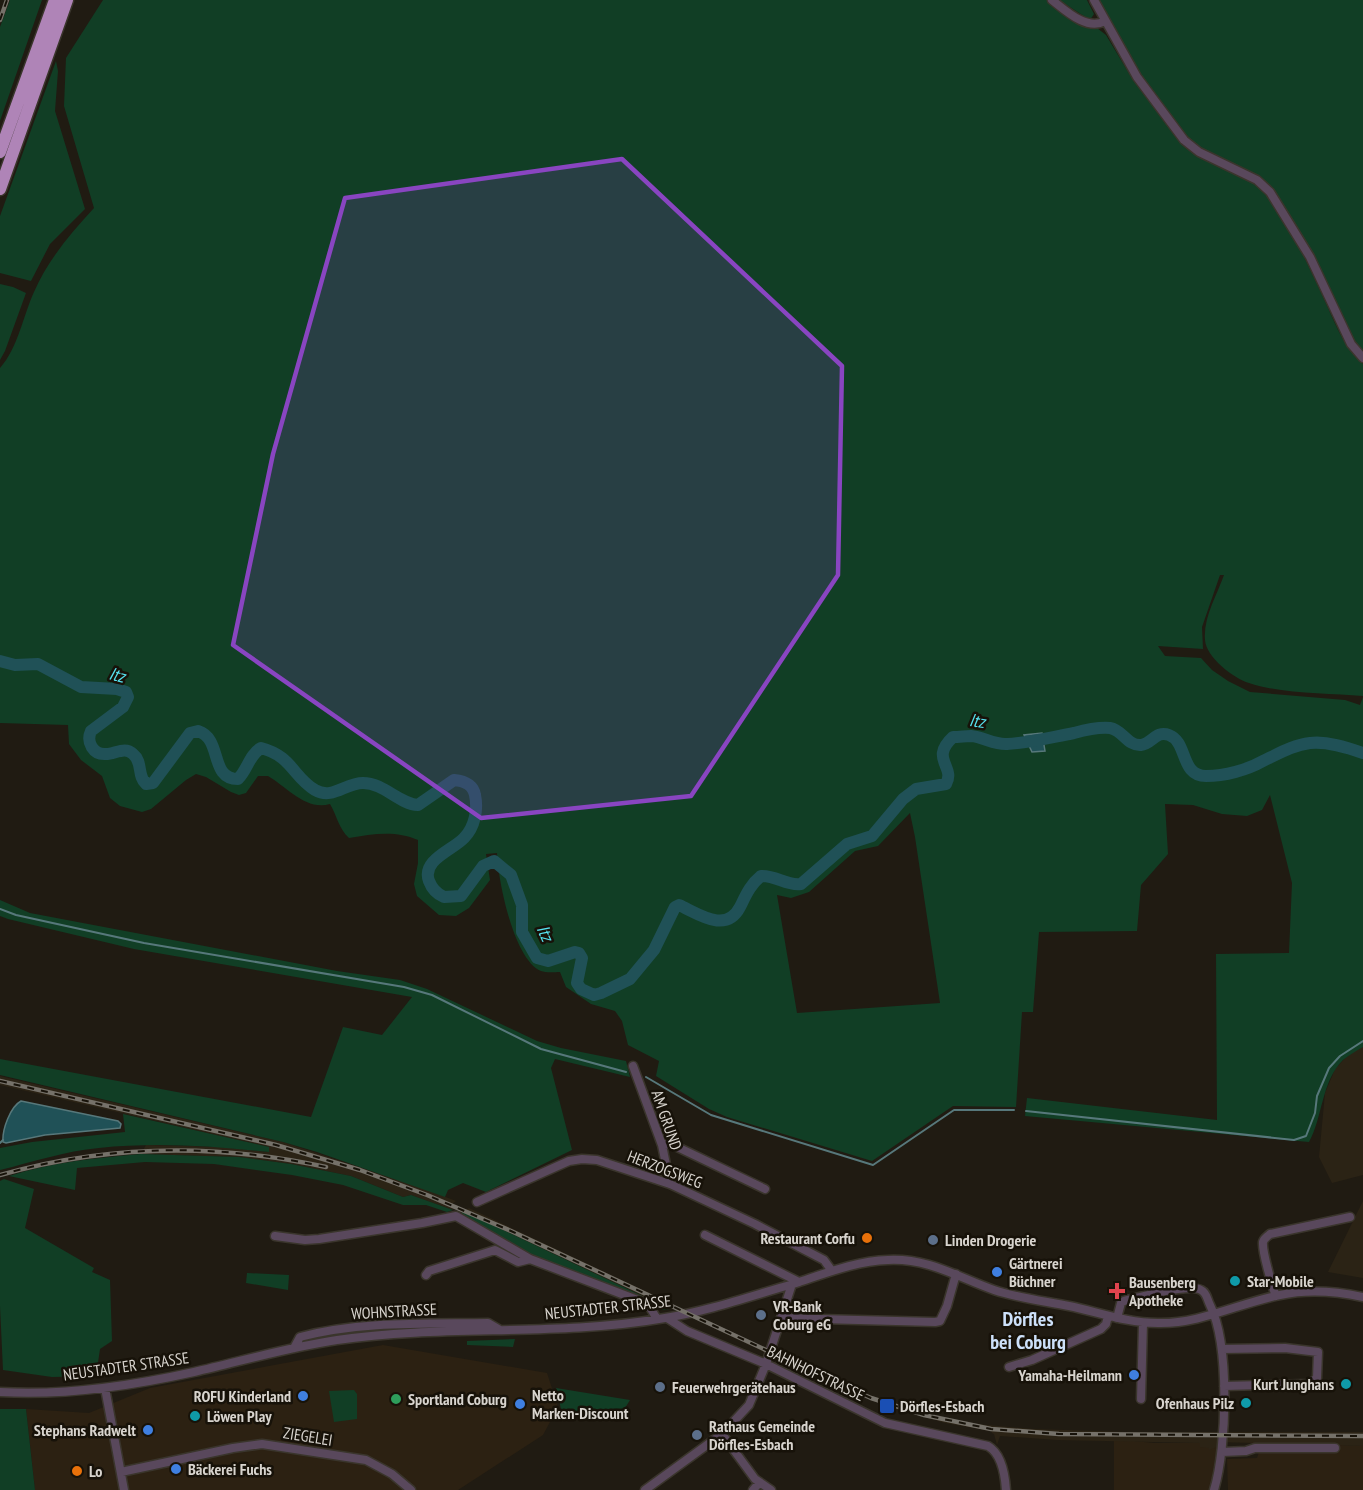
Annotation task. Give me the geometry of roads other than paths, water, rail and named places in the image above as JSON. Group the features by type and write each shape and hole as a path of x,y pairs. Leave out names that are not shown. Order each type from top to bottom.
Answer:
{"highway":[{"path":"0,152 55,0"},
{"path":"0,189 67,0"}],"street":[{"path":"1052,0 1088,23 1097,25 1105,21"},
{"path":"1094,0 1144,89 1184,140 1199,152 1257,180 1270,192 1310,257 1347,338 1363,358"},
{"name":"AM GRUND","path":"633,1066 662,1144 670,1184"},
{"path":"662,1144 671,1144 765,1189"},
{"name":"HERZOGSWEG","path":"477,1202 569,1161 597,1160 670,1184 755,1224 824,1260 832,1271"},
{"path":"276,1236 305,1240 319,1239 456,1216 530,1259 645,1302 653,1310 657,1319"},
{"path":"1276,1296 1266,1260 1263,1242 1265,1238 1270,1234 1350,1217"},
{"path":"645,1490 722,1434 749,1405 795,1283 705,1235"},
{"path":"426,1275 429,1271 495,1250 518,1262 530,1259"},
{"name":"NEUSTADTER STRASSE","path":"0,1392 63,1392 105,1388 192,1372 294,1348 368,1336 586,1326 667,1318 832,1271 889,1260 916,1261 937,1266 1003,1293 1143,1323 1168,1323 1215,1314 1276,1296 1326,1291 1363,1297"},
{"path":"781,1318 940,1321 956,1274"},
{"path":"1009,1366 1032,1360 1101,1329 1124,1301 1160,1292 1192,1288 1205,1292 1215,1314 1222,1349 1224,1386 1222,1452 1214,1490"},
{"name":"BAHNHOFSTRASSE","path":"667,1318 687,1331 766,1364 885,1423 993,1449 1003,1469 1006,1490"},
{"path":"1141,1399 1143,1323"},
{"path":"1222,1349 1285,1348 1318,1352 1317,1378 1309,1384 1224,1386"},
{"path":"105,1388 124,1490"},
{"path":"722,1434 756,1486 771,1490"},
{"name":"ZIEGELEI","path":"121,1472 262,1444 366,1460 378,1465 411,1490"},
{"path":"1222,1452 1246,1451 1255,1448 1335,1448"}],"water":[{"path":"1042,733 1045,751 1032,752 1024,735"},
{"path":"21,1101 118,1121 121,1124 120,1128 45,1135 3,1142 8,1119 13,1108"}],"waterway":[{"name":"Itz","path":"0,661 15,665 38,664 81,687 117,689 126,692 128,697 123,707 91,731 89,739 94,750 101,754 123,750 130,752 136,757 146,784 153,783 190,733 198,731 206,735 211,742 223,773 238,779 254,754 261,748 286,761 308,785 321,793 333,792 363,783 378,786 404,801 418,805 454,780 468,784 474,791 476,800 473,823 464,838 434,861 428,874 429,881 437,893 444,897 461,896 483,866 494,861 511,875 522,905 522,932 537,958 548,961 575,952 579,953 582,958 577,983 581,989 594,995 630,979 654,950 675,907 679,905 712,920 727,919 734,915 746,894 761,876 801,884 847,844 872,836 903,799 916,789 946,784 948,772 943,751 953,737 971,736 1007,744 1097,728 1110,728 1132,743 1141,745 1165,734 1179,744 1192,771 1206,776 1243,770 1292,748 1310,743 1330,744 1363,753"},
{"path":"0,909 16,915 144,943 404,987 432,995 541,1049 626,1072"},
{"path":"1026,1111 1294,1140 1306,1136 1315,1113 1317,1096 1329,1068 1340,1056 1363,1041"},
{"path":"646,1077 711,1115 873,1165 954,1110 1014,1110"},
{"path":"0,1143 3,1140"}],"railway":[{"path":"0,20 7,0"},
{"path":"0,1081 276,1145 360,1170 427,1195 511,1231 871,1398 924,1415 991,1429 1059,1434 1363,1436"},
{"path":"0,1175 81,1157 163,1150 244,1154 326,1167"}],"place":[{"name":"Restaurant Corfu","path":"867,1238"},
{"name":"Linden Drogerie","path":"933,1240"},
{"name":"Gärtnerei Büchner","path":"997,1272"},
{"name":"Star-Mobile","path":"1235,1281"},
{"name":"Bausenberg Apotheke","path":"1117,1291"},
{"name":"VR-Bank Coburg eG","path":"761,1315"},
{"name":"Yamaha-Heilmann","path":"1134,1375"},
{"name":"Kurt Junghans","path":"1346,1384"},
{"name":"Feuerwehrgerätehaus","path":"660,1387"},
{"name":"ROFU Kinderland","path":"303,1396"},
{"name":"Sportland Coburg","path":"396,1399"},
{"name":"Ofenhaus Pilz","path":"1246,1403"},
{"name":"Netto Marken-Discount","path":"520,1404"},
{"name":"Dörfles-Esbach","path":"887,1406"},
{"name":"Löwen Play","path":"195,1416"},
{"name":"Stephans Radwelt","path":"148,1430"},
{"name":"Rathaus Gemeinde Dörfles-Esbach","path":"697,1435"},
{"name":"Bäckerei Fuchs","path":"176,1469"},
{"name":"Lo","path":"77,1471"}],"district":[{"name":"Dörfles bei Coburg","path":"1028,1330"}]}
